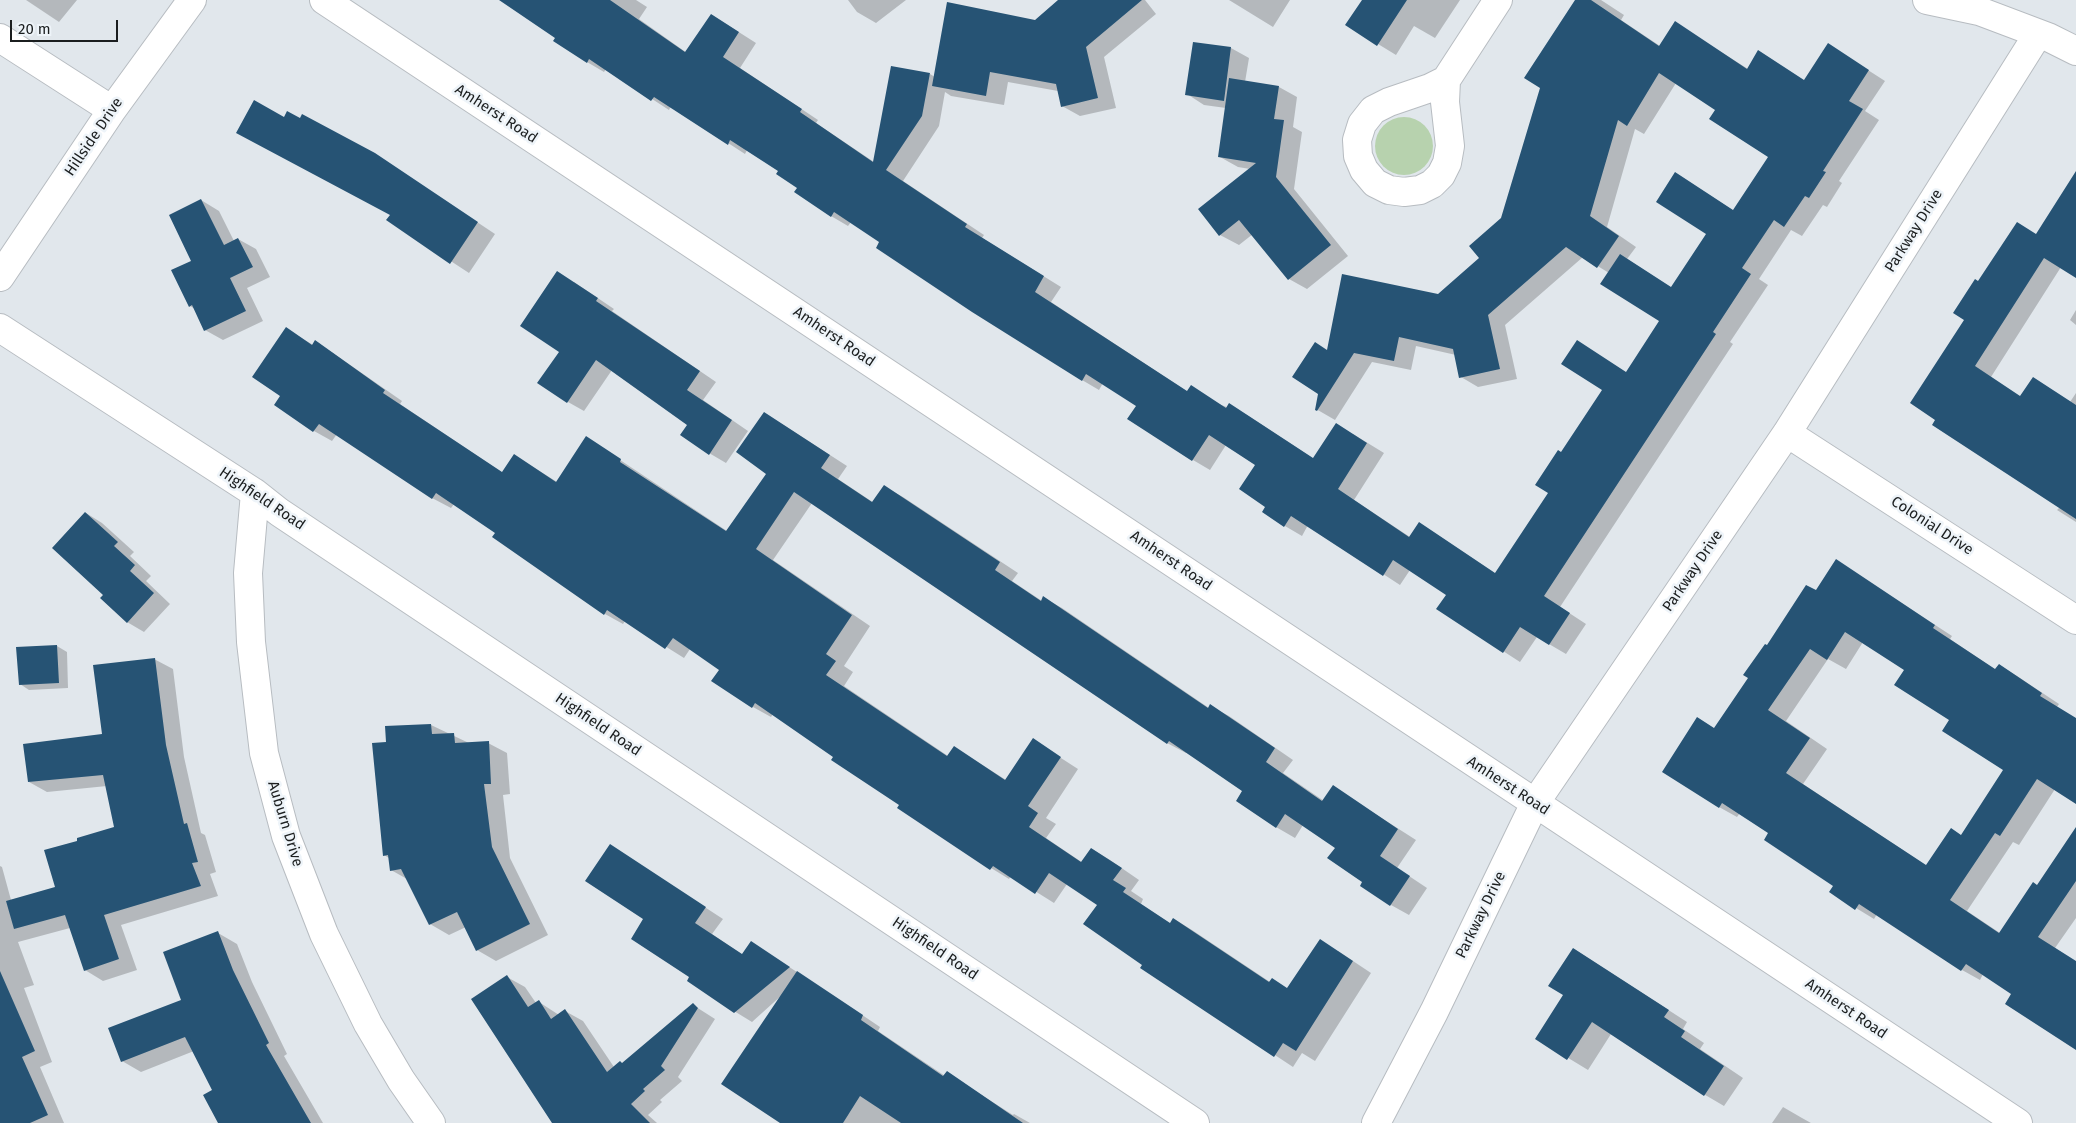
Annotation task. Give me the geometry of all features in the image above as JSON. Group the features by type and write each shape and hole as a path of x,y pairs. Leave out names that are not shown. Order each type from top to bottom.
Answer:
{"street":[{"name":"Hillside Drive","path":"0,278 112,110 192,0"},
{"name":"Amherst Road","path":"324,0 2018,1123"},
{"path":"1446,80 1498,0"},
{"path":"1927,0 1979,11 2076,51"},
{"name":"Parkway Drive","path":"1376,1123 1434,1012 1535,803 1787,433 2038,34"},
{"path":"0,38 112,110"},
{"name":"Highfield Road","path":"0,328 255,493 279,512 1195,1123"},
{"name":"Colonial Drive","path":"1787,433 2076,620"},
{"name":"Auburn Drive","path":"255,493 248,573 251,642 264,754 286,836 324,934 368,1024 401,1080 431,1123"}],"green space":[{"path":"1404,117 1420,122 1428,130 1433,146 1428,162 1420,170 1404,175 1388,170 1380,162 1375,146 1380,130 1388,122"}],"building":[{"path":"499,0 610,0 685,52 711,14 739,32 723,57 802,109 800,112 873,162 891,66 930,73 922,116 886,170 967,224 965,227 1044,276 1035,292 1187,391 1191,385 1226,408 1229,403 1313,458 1336,423 1367,443 1338,489 1409,537 1419,522 1495,573 1548,493 1535,485 1558,450 1561,452 1602,390 1561,364 1577,340 1626,372 1659,321 1600,284 1620,254 1671,287 1706,234 1656,202 1675,172 1733,210 1768,157 1709,119 1715,110 1659,73 1627,126 1618,120 1590,216 1619,236 1597,268 1566,247 1488,315 1500,369 1459,378 1453,349 1399,337 1394,361 1354,353 1317,411 1315,410 1318,394 1292,377 1315,342 1327,350 1342,274 1438,294 1479,258 1469,246 1501,218 1540,88 1524,78 1575,0 1591,0 1659,46 1675,21 1747,69 1758,50 1804,80 1828,43 1869,70 1849,101 1863,109 1823,171 1826,172 1809,198 1805,196 1784,227 1774,220 1742,268 1751,274 1713,332 1716,334 1544,596 1570,613 1549,645 1520,627 1503,653 1436,609 1446,595 1393,560 1383,576 1291,516 1284,527 1262,512 1265,507 1239,489 1255,465 1209,435 1192,461 1127,419 1136,406 1086,374 1082,381 972,312 876,248 879,242 834,212 831,217 794,192 797,188 776,174 778,171 730,140 728,145 654,97 651,101 589,59 587,63 553,41 555,38"},
{"path":"1058,0 1142,0 1086,47 1098,98 1061,107 1056,84 990,72 986,96 932,86 947,2 1035,20"},
{"path":"1362,0 1407,0 1377,46 1345,25"},
{"path":"1193,42 1231,47 1224,101 1185,95"},
{"path":"1229,78 1279,86 1274,119 1284,120 1276,177 1331,245 1288,280 1239,220 1219,236 1198,209 1256,163 1218,157"},
{"path":"254,100 284,117 287,111 300,118 302,114 375,153 478,222 450,264 386,220 390,215 236,133"},
{"path":"2076,171 2076,278 2044,258 1975,366 2020,396 2033,377 2076,405 2076,519 1932,425 1935,420 1910,403 1964,320 1953,313 1975,279 1978,281 2017,222 2036,234"},
{"path":"201,199 224,245 238,238 253,267 230,278 246,311 204,331 192,305 189,307 171,270 191,261 169,215"},
{"path":"557,271 598,298 596,301 700,371 687,390 732,420 709,455 680,435 687,425 596,360 567,403 537,383 559,352 520,326"},
{"path":"286,327 312,345 315,340 385,390 383,393 502,472 514,454 556,482 586,436 621,459 620,462 726,531 766,474 736,452 764,412 830,455 821,468 872,502 884,485 1000,562 995,570 1041,601 1043,596 1208,708 1210,704 1275,748 1266,762 1322,801 1333,785 1398,829 1380,856 1410,876 1390,906 1360,886 1362,882 1327,858 1335,848 1285,814 1276,828 1236,801 1242,791 1169,741 1167,744 794,492 756,549 852,615 826,654 836,661 826,675 947,756 954,746 1005,780 1033,738 1061,757 1028,806 1038,813 1029,827 1081,862 1091,848 1122,868 1113,880 1126,888 1123,892 1170,923 1173,918 1269,982 1272,978 1287,988 1320,939 1353,961 1296,1051 1283,1043 1274,1057 1140,968 1142,965 1083,924 1097,905 1049,873 1035,894 993,866 990,870 897,808 899,805 831,760 833,757 755,703 752,708 711,681 719,670 673,638 665,649 607,610 604,615 492,537 495,533 436,493 432,499 319,424 313,432 274,405 280,396 252,377"},
{"path":"85,512 118,542 114,546 135,565 130,571 154,593 127,623 100,598 103,595 52,548"},
{"path":"1836,559 1935,625 1933,628 1995,669 1999,664 2042,693 2040,696 2076,718 2076,804 2037,779 2000,836 1995,833 1950,900 1999,933 2033,882 2037,885 2076,827 2076,881 2038,937 2076,961 2076,1050 2005,1004 2011,994 1966,964 1961,971 1859,904 1855,910 1829,892 1833,886 1764,840 1768,833 1722,803 1719,808 1662,772 1697,717 1714,728 1748,678 1743,675 1765,644 1767,645 1806,585 1816,590","holes":["1845,632 1904,670 1894,685 1949,720 1942,731 2003,770 1961,835 1951,828 1926,865 1786,773 1810,738 1768,710 1810,649 1827,660"]},
{"path":"57,645 59,683 19,685 16,647"},
{"path":"155,658 166,745 184,824 187,823 198,862 192,863 201,886 104,915 119,959 84,971 65,915 14,929 6,901 55,887 44,850 77,841 77,838 114,827 103,775 28,782 23,744 102,734 93,665"},
{"path":"431,724 432,734 454,733 455,743 489,741 491,784 484,784 492,847 530,924 476,951 457,912 429,925 401,869 390,871 388,855 383,856 372,743 386,742 385,726"},
{"path":"610,844 706,907 695,923 742,954 751,941 790,967 734,1013 687,981 689,977 631,939 643,919 585,881"},
{"path":"218,931 233,970 269,1043 266,1045 311,1123 218,1123 203,1095 212,1090 185,1037 121,1062 108,1028 181,1000 163,952"},
{"path":"1573,948 1669,1010 1664,1017 1685,1031 1681,1037 1724,1066 1704,1096 1592,1022 1567,1060 1535,1039 1563,995 1548,986"},
{"path":"0,971 35,1051 22,1057 48,1115 30,1123 0,1123"},
{"path":"797,971 863,1015 861,1020 943,1076 947,1071 1023,1123 901,1123 860,1096 843,1123 780,1123 721,1084"},
{"path":"507,975 528,1007 539,1000 551,1019 565,1009 607,1072 620,1061 622,1063 693,1003 698,1008 661,1066 665,1070 643,1089 645,1091 631,1104 650,1123 552,1123 471,999"}]}
